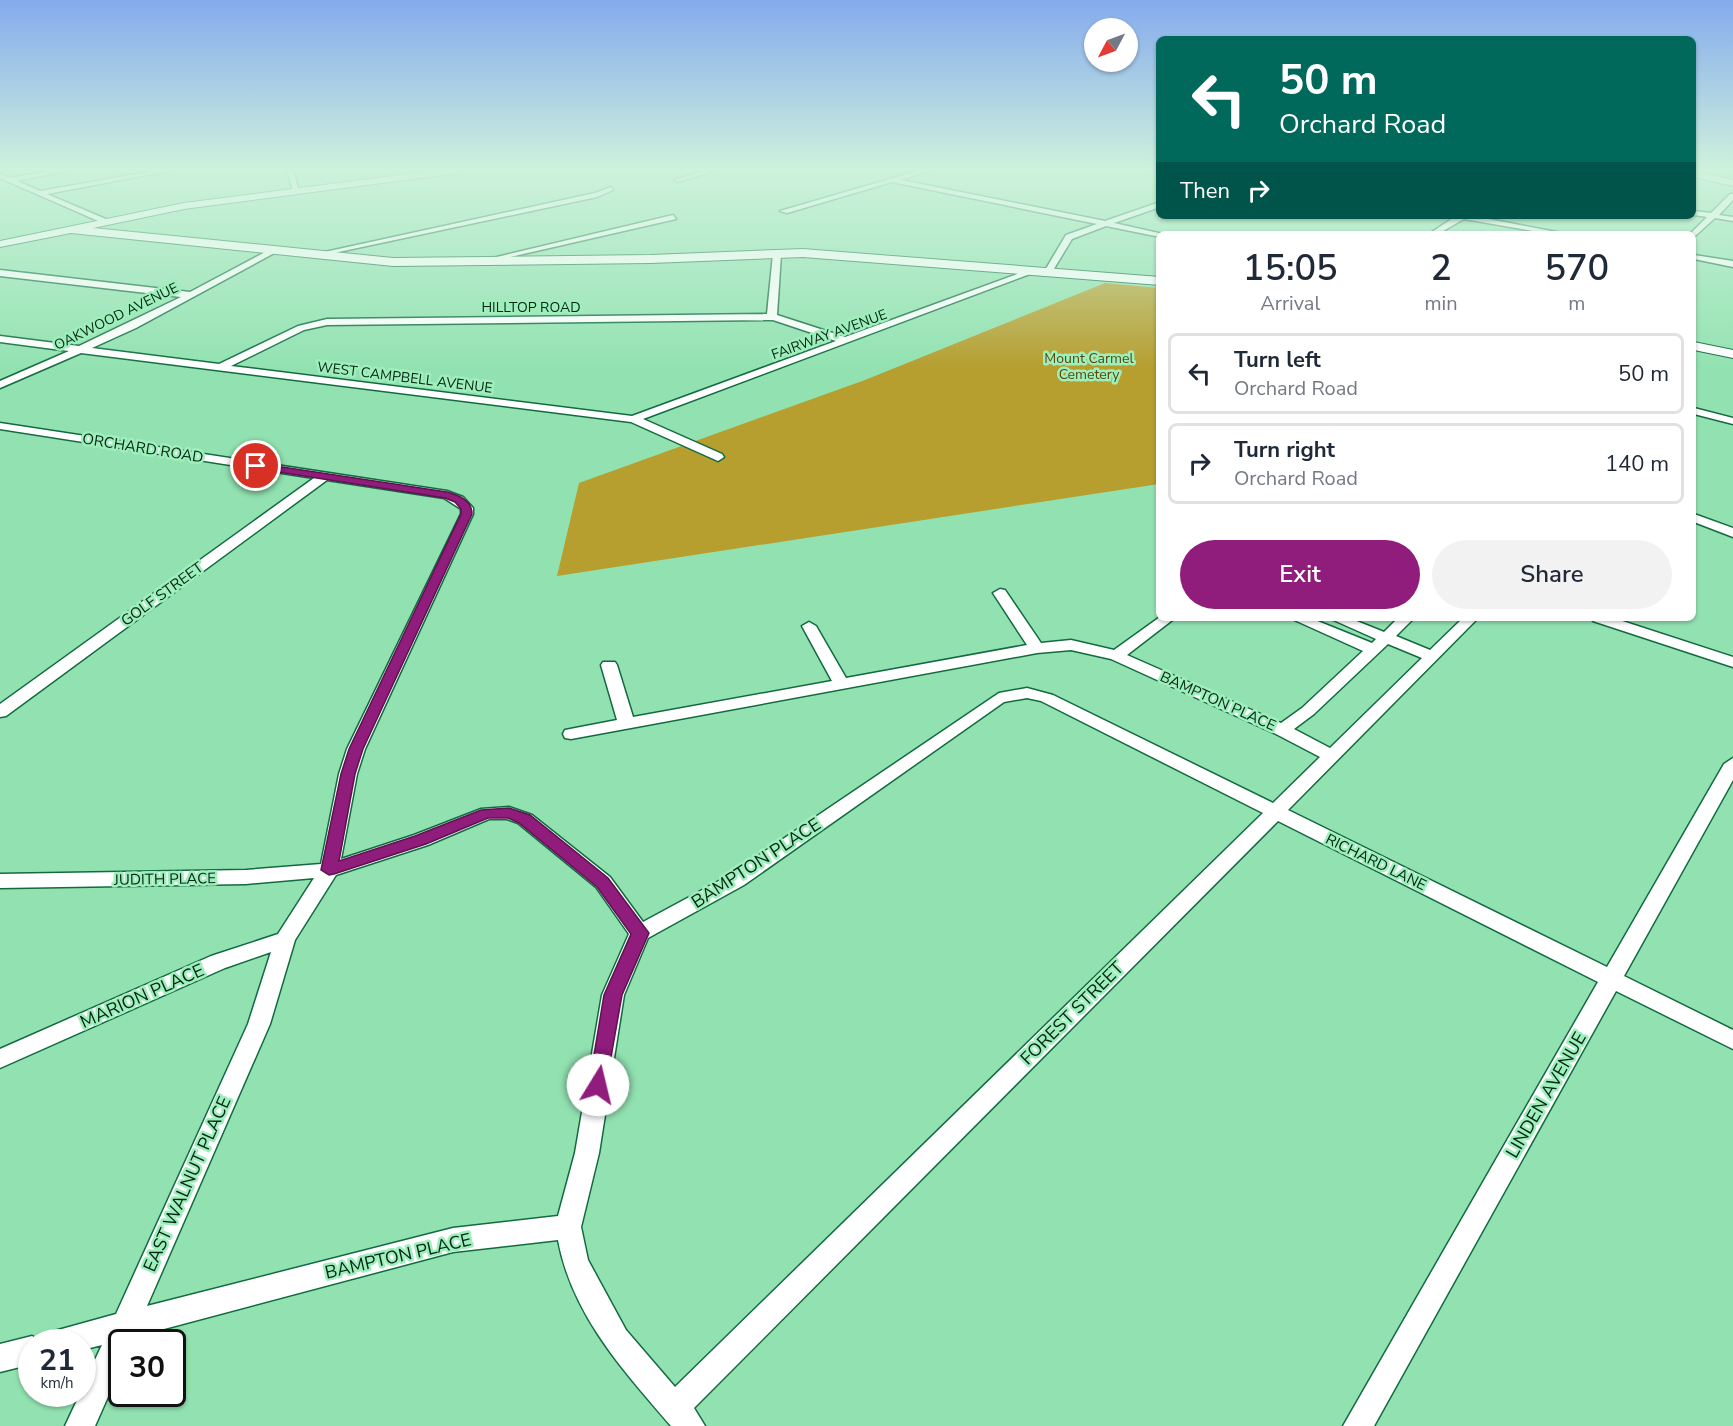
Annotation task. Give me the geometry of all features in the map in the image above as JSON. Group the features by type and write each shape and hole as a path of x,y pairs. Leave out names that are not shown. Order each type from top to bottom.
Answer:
{"street":[{"path":"0,244 37,237"},
{"path":"133,237 393,262 829,254 1156,281"},
{"path":"315,255 403,237"},
{"path":"483,261 589,237"},
{"path":"1048,272 1066,239 1072,237"},
{"name":"OAKWOOD AVENUE","path":"0,385 80,350 274,251"},
{"path":"774,317 771,313 777,254"},
{"path":"1696,257 1733,264"},
{"name":"FAIRWAY AVENUE","path":"633,419 1034,271"},
{"path":"0,273 190,295"},
{"name":"HILLTOP ROAD","path":"221,367 301,327 327,322 774,317 846,341"},
{"name":"WEST CAMPBELL AVENUE","path":"0,339 617,419 633,419 718,457"},
{"path":"1696,346 1733,354"},
{"path":"1696,412 1733,421"},
{"name":"ORCHARD ROAD","path":"0,426 447,495 463,502 467,514 356,749 348,774 329,870 285,939"},
{"name":"GOLF STREET","path":"0,711 324,477"},
{"path":"1696,519 1733,532"},
{"path":"1000,593 1037,648"},
{"path":"1116,656 1164,621"},
{"path":"1305,621 1373,648"},
{"path":"1344,621 1432,656"},
{"path":"1282,730 1308,711 1404,621"},
{"name":"FOREST STREET","path":"682,1417 1274,812 1468,621"},
{"path":"1607,621 1733,662"},
{"path":"809,626 841,684"},
{"name":"BAMPTON PLACE","path":"571,734 1037,648 1071,645 1091,648 1116,656 1282,730 1332,756"},
{"path":"609,665 626,723"},
{"name":"BAMPTON PLACE","path":"640,933 737,880 999,698 1016,693"},
{"name":"RICHARD LANE","path":"1016,693 1047,698 1733,1040"},
{"name":"LINDEN AVENUE","path":"1358,1426 1733,764"},
{"path":"329,870 421,840 477,816 496,812 509,813 525,819 603,882 640,933 613,995 587,1153 568,1227 574,1261 590,1295 616,1340 682,1417"},
{"name":"JUDITH PLACE","path":"0,881 246,878 329,870"},
{"name":"MARION PLACE","path":"0,1059 218,962 285,939"},
{"name":"EAST WALNUT PLACE","path":"80,1426 259,1024 285,939"},
{"name":"BAMPTON PLACE","path":"96,1333 453,1240 568,1227"},
{"path":"0,1358 18,1354"}],"green space":[{"name":"Mount Carmel Cemetery","path":"1105,283 1156,288 1156,484 557,576 579,483 865,380"}],"route":[{"path":"256,466 447,495 463,502 467,508 467,514 356,749 343,795 341,818 329,870 421,840 486,813 509,813 525,819 603,882 640,933 613,995 598,1085"}]}
